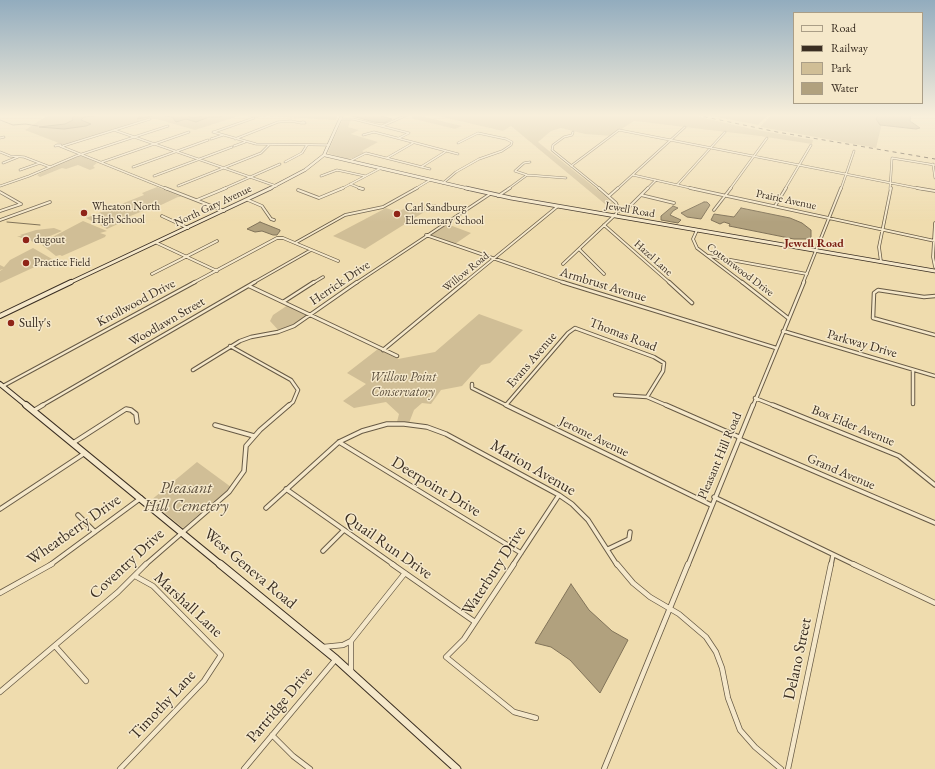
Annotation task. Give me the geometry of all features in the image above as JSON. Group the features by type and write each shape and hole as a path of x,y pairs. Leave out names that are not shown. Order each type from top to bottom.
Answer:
{"street":[{"path":"73,151 224,211"},
{"path":"0,186 90,151"},
{"path":"102,162 134,151"},
{"path":"173,151 276,186"},
{"path":"133,167 179,151"},
{"path":"154,176 223,151"},
{"path":"178,186 262,151"},
{"path":"285,162 300,154 302,151"},
{"name":"North Gary Avenue","path":"0,316 276,186 309,168 324,155 326,151"},
{"path":"387,158 399,151"},
{"path":"443,183 456,172 479,159 502,151"},
{"path":"553,151 609,196 617,205 618,211"},
{"path":"571,166 591,151"},
{"path":"609,196 659,151"},
{"path":"677,185 709,151"},
{"path":"721,151 935,191"},
{"path":"714,210 758,151"},
{"path":"775,206 808,151"},
{"name":"Pleasant Hill Road","path":"604,769 714,497 830,218 854,151"},
{"path":"0,152 10,156 20,156 50,167"},
{"path":"421,166 445,152 458,154"},
{"path":"351,161 366,153 430,169"},
{"name":"Jewell Road","path":"324,155 498,196 935,271"},
{"path":"3,163 20,156"},
{"path":"881,262 878,247 892,183 893,158 934,164 935,178"},
{"path":"530,162 524,163 515,171 527,175 566,178"},
{"path":"20,170 40,163"},
{"path":"197,200 280,164"},
{"path":"298,190 321,198 381,168"},
{"path":"321,176 337,170 365,176"},
{"path":"498,196 527,175"},
{"name":"Prairie Avenue","path":"633,175 934,241"},
{"path":"295,243 352,213 380,208 430,180"},
{"path":"563,264 618,211 627,208 656,180"},
{"path":"350,184 363,188"},
{"path":"0,192 21,204 0,211"},
{"name":"Herrick Drive","path":"193,370 230,346 251,337 286,330 426,235 490,194"},
{"path":"641,195 674,203"},
{"path":"248,200 261,205 271,219 274,220"},
{"path":"0,220 50,202"},
{"name":"Willow Road","path":"383,350 558,206"},
{"path":"350,209 352,213"},
{"path":"162,216 188,228"},
{"path":"935,223 933,257 935,267"},
{"name":"Hazel Lane","path":"604,225 692,303"},
{"name":"Cottonwood Drive","path":"697,230 693,237 693,242 697,248 788,318"},
{"name":"Armbrust Avenue","path":"426,235 560,282 776,348"},
{"name":"Knollwood Drive","path":"1,385 279,238 295,243"},
{"path":"152,274 217,241"},
{"path":"157,243 217,271"},
{"path":"295,243 338,261"},
{"path":"579,249 604,274"},
{"name":"Woodlawn Street","path":"34,411 311,250"},
{"path":"707,256 806,274"},
{"path":"283,302 323,276"},
{"path":"249,286 397,356"},
{"path":"935,296 924,297 878,290 874,293 873,318 935,335"},
{"name":"Thomas Road","path":"574,329 586,331 654,357 664,363 663,371 646,397"},
{"name":"Evans Avenue","path":"506,405 568,333 574,329"},
{"name":"Parkway Drive","path":"783,332 935,376"},
{"name":"Coventry Drive","path":"0,692 118,592 153,556 229,492 244,472 246,446 254,436 291,404 298,390 289,379 230,346"},
{"path":"913,370 913,404"},
{"name":"Jerome Avenue","path":"472,384 472,388 711,505"},
{"name":"West Geneva Road","path":"1,385 182,531 323,648 457,769"},
{"name":"Grand Avenue","path":"615,395 646,397 935,523"},
{"name":"Box Elder Avenue","path":"755,398 899,456 935,485"},
{"path":"73,443 126,409 131,410 136,414 137,422"},
{"name":"Marion Avenue","path":"266,508 339,442 362,431 387,424 410,424 426,427 446,434 559,495 577,509 588,520 619,567 633,583 650,597 689,622 706,637 716,652 722,668 732,713 740,730 755,747 781,769"},
{"path":"215,426 254,436"},
{"name":"Deerpoint Drive","path":"339,442 521,553"},
{"path":"0,509 85,453"},
{"name":"Quail Run Drive","path":"286,489 476,622"},
{"name":"Waterbury Drive","path":"536,718 514,712 446,657 464,639 476,622 559,495"},
{"path":"714,497 935,603"},
{"name":"Wheatberry Drive","path":"0,593 55,562 141,498"},
{"path":"78,515 95,532"},
{"path":"323,551 344,530"},
{"path":"608,550 629,539 630,532"},
{"name":"Delano Street","path":"788,769 833,555"},
{"path":"323,648 343,645 351,641 405,573"},
{"name":"Marshall Lane","path":"135,576 153,586 221,655"},
{"path":"351,641 351,672"},
{"path":"54,646 86,681"},
{"name":"Timothy Lane","path":"120,769 204,681 221,655"},
{"name":"Partridge Drive","path":"244,769 336,659"},
{"path":"272,735 293,756 310,769"}],"green space":[{"path":"362,151 365,153 348,159 330,154 328,152"},
{"path":"541,151 549,151 604,195 613,204 611,209"},
{"path":"82,155 97,163 93,166 95,168 90,170 78,165 66,169 62,168 40,177 37,175 64,161"},
{"path":"157,187 182,197 178,197 118,221 120,223 107,229 100,225 100,223 86,218 144,195 142,193"},
{"path":"426,204 437,204 365,249 333,236 386,208 398,212 405,208 416,209 426,207"},
{"path":"83,221 107,231 100,233 106,235 105,237 62,256 56,256 42,245 45,241"},
{"path":"447,224 471,233 455,244 431,235"},
{"path":"54,228 62,231 36,242 17,236 22,236 20,235 36,230"},
{"name":"Practice Field","path":"33,248 52,259 0,283 0,271 3,269 0,270 0,265 4,267 10,260"},
{"path":"288,305 310,315 295,325 280,332 270,321 273,315"},
{"name":"Willow Point Conservatory","path":"479,314 523,330 490,363 481,365 462,386 441,390 431,404 422,403 414,410 409,423 397,422 399,414 386,402 354,408 343,401 366,384 347,373 378,349 398,359 435,352"},
{"name":"Pleasant Hill Cemetery","path":"197,462 231,487 183,528 150,501"}],"water":[{"path":"707,202 710,205 701,219 687,217 681,213"},
{"path":"673,206 678,208 670,215 681,220 678,223 661,220 661,216"},
{"path":"741,208 790,218 802,223 811,230 811,237 808,239 794,239 729,226 730,224 724,222 720,224 711,220 714,214 734,217"},
{"path":"260,222 280,231 277,235 273,235 262,231 255,232 247,229"},
{"path":"571,584 589,610 612,631 628,640 600,693 570,660 551,647 535,643"}],"waterway":[{"path":"7,222 40,225"}],"railway":[{"path":"888,151 935,159"}],"place":[{"name":"Wheaton North High School","path":"84,213"},
{"name":"Carl Sandburg Elementary School","path":"397,214"},
{"name":"dugout","path":"26,240"},
{"name":"Practice Field","path":"26,263"},
{"name":"Sully's","path":"11,323"}],"district":[{"name":"Jewell Road","path":"814,244"}]}
